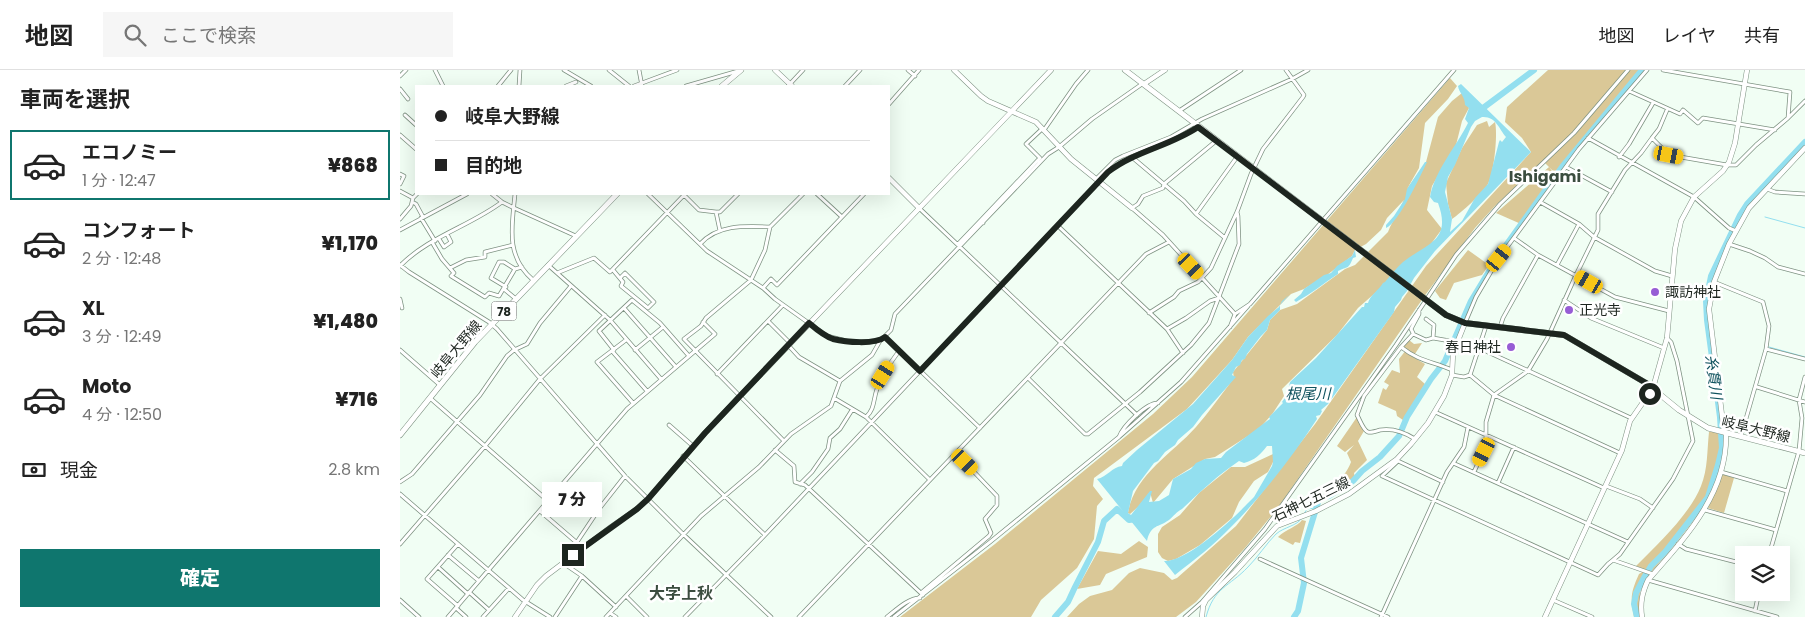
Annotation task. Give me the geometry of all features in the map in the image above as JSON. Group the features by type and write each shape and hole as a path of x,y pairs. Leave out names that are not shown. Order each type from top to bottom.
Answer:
{"main road":[{"path":"724,84 740,70"},
{"name":"岐阜大野線","path":"1125,70 1446,315 1462,322 1564,335 1653,388 1688,416 1708,428 1805,453"},
{"name":"岐阜大野線","path":"400,436 467,351 615,195"}],"street":[{"path":"400,76 406,70"},
{"path":"435,70 442,85"},
{"path":"499,85 511,70"},
{"path":"519,85 520,70"},
{"path":"564,70 589,85"},
{"path":"609,70 628,85"},
{"path":"638,70 642,85 677,70"},
{"path":"689,85 740,70"},
{"path":"775,70 789,85"},
{"path":"791,85 803,70"},
{"path":"846,85 860,70"},
{"path":"908,70 915,76"},
{"path":"890,103 919,70"},
{"path":"515,617 537,585 648,499 692,446 1051,70"},
{"path":"1039,161 1040,158 1026,144 1043,129 1088,70"},
{"path":"606,617 701,516 759,467 784,441 831,406 840,381 872,355 880,341 891,330 896,314 1039,161 1141,84 1144,84 1165,70"},
{"path":"1178,111 1241,70"},
{"path":"1149,313 1174,297 1179,291 1191,286 1202,278 1216,260 1253,169 1267,142 1303,97 1304,94 1286,70"},
{"path":"685,617 1058,226 1115,160 1172,137 1308,70"},
{"path":"922,594 1119,437 1181,382 1323,222 1454,70"},
{"path":"1185,617 1202,602 1265,529 1396,345 1424,299 1456,255 1500,204 1574,133 1628,70"},
{"path":"1462,322 1499,258 1540,202 1588,138 1647,70"},
{"path":"1664,70 1790,92 1788,118"},
{"path":"1545,617 1620,453 1631,418 1653,388 1667,338 1678,232 1686,209 1694,197 1727,165 1735,143 1747,70"},
{"path":"955,71 981,96 1036,122 1071,160 1163,235 1235,314"},
{"path":"719,76 724,84"},
{"path":"568,85 576,82"},
{"path":"400,89 408,98"},
{"path":"1629,91 1667,110 1680,114 1683,110 1698,123 1703,118 1776,130"},
{"path":"1652,138 1669,155 1736,165 1756,145 1776,130 1805,101"},
{"path":"1619,156 1629,144 1653,103"},
{"path":"1474,472 1484,452 1488,414 1494,395 1528,371 1550,332 1598,230 1598,214 1630,162 1641,153 1652,138 1667,110"},
{"path":"405,115 415,125"},
{"path":"1098,181 1121,162 1174,141 1196,125"},
{"path":"400,135 415,148"},
{"path":"1588,138 1694,197 1734,230"},
{"path":"1132,208 1138,204 1143,196 1163,188 1164,184 1216,141"},
{"path":"1642,617 1643,591 1651,574 1705,510 1713,495 1721,472 1727,444 1709,309 1714,282 1734,230 1749,208 1805,148"},
{"path":"1196,214 1237,156"},
{"path":"1132,158 1225,238"},
{"path":"1566,167 1612,192"},
{"path":"400,174 404,176 400,184"},
{"path":"890,179 1137,415"},
{"path":"1767,189 1775,192 1805,194"},
{"path":"400,190 416,204 435,241 437,251 454,273 451,276 485,296 490,293 499,296 515,270 522,267"},
{"path":"400,219 416,195"},
{"path":"400,230 465,195"},
{"path":"493,195 514,208 576,236"},
{"path":"515,195 511,228 513,245 522,267 534,280"},
{"path":"649,195 713,255 763,288 819,331 834,339 864,342 880,341"},
{"path":"557,273 594,258 610,272 684,195"},
{"path":"686,195 699,210 720,212 737,195"},
{"path":"784,441 684,339 751,280 765,250 770,227 802,195"},
{"path":"818,195 842,217"},
{"path":"763,288 770,279 777,285 863,195"},
{"path":"502,202 407,258 400,265 408,272 492,324 626,476 684,535 771,617"},
{"path":"1540,202 1579,224 1594,238 1656,271 1672,276"},
{"path":"716,212 720,231"},
{"path":"1027,378 1085,434 1088,434 1140,392 1192,345 1209,323 1239,244 1237,212"},
{"path":"1557,265 1579,224"},
{"path":"700,244 706,238 720,231 740,226 770,227"},
{"path":"1058,226 1167,329 1183,353"},
{"path":"435,241 444,247 451,242 446,234"},
{"path":"1514,238 1538,255 1615,297 1669,311"},
{"path":"799,617 1146,254 1169,242"},
{"path":"1729,244 1765,258 1778,267 1805,274"},
{"path":"450,268 466,260 485,257 485,252 513,245"},
{"path":"1500,327 1538,255"},
{"path":"515,270 504,262 499,262 491,278 516,299"},
{"path":"548,265 610,320 661,380"},
{"path":"613,270 623,282 621,286 648,308 654,302 626,273 620,278"},
{"path":"1714,282 1763,302 1768,326 1766,349 1741,436"},
{"path":"400,482 412,474 480,395 501,364 514,350 527,344 540,323 571,286"},
{"path":"1167,329 1210,301 1220,297"},
{"path":"400,299 402,308"},
{"path":"647,391 599,331 632,300 663,327 689,356"},
{"path":"1564,300 1591,318 1664,348"},
{"path":"1230,327 1235,314 1250,304"},
{"path":"717,374 783,305"},
{"path":"624,308 676,367"},
{"path":"1419,310 1419,314 1411,329 1413,334 1426,340 1433,338 1454,342"},
{"path":"400,544 540,379 605,315"},
{"path":"1426,319 1434,325 1433,338"},
{"path":"768,321 798,357 840,381"},
{"path":"448,617 633,403 715,334 703,322"},
{"name":"石神七五三線","path":"1202,617 1203,606 1206,600 1235,572 1277,526 1316,511 1349,494 1398,460 1415,440 1444,396 1452,373 1454,342 1462,322"},
{"path":"1470,375 1486,326"},
{"path":"636,350 663,327"},
{"path":"1413,334 1364,396 1357,415 1369,433 1382,430 1397,431 1415,440"},
{"path":"885,337 980,428"},
{"path":"1443,482 1398,460 1382,476 1598,575 1620,554 1653,508 1673,479 1693,440 1677,361 1671,342 1667,338"},
{"path":"626,340 597,362 633,403"},
{"path":"1401,347 1420,360 1436,363 1452,373 1464,377 1470,375"},
{"path":"1479,348 1631,418"},
{"path":"1766,349 1805,359"},
{"path":"400,350 440,385"},
{"path":"866,418 873,410 876,391 883,375 899,351"},
{"path":"1470,375 1494,395 1620,453"},
{"path":"1772,546 1799,451 1802,418 1799,400 1805,377"},
{"path":"1756,387 1805,402"},
{"path":"429,398 548,501"},
{"path":"834,398 871,422 930,480"},
{"path":"1119,437 1121,431 1137,415 1154,403 1158,404"},
{"path":"800,484 812,472 828,449 830,438 840,428 852,410"},
{"path":"1435,412 1605,486 1640,499 1653,508"},
{"path":"669,425 692,446"},
{"path":"1382,616 1446,472 1464,447 1468,427"},
{"path":"1498,483 1514,446"},
{"path":"775,450 794,466 795,482 809,488 922,594"},
{"path":"894,617 920,598 922,594 989,536 991,532 985,519 997,505 997,496 956,453"},
{"path":"684,456 765,535"},
{"path":"1453,462 1628,542"},
{"path":"1721,472 1787,492"},
{"path":"577,542 599,509 626,476"},
{"path":"400,494 525,602 550,617"},
{"path":"1705,510 1776,530"},
{"path":"540,511 583,548"},
{"path":"458,544 427,579 466,617"},
{"path":"1678,544 1686,549 1735,562"},
{"path":"448,555 479,582"},
{"path":"1260,559 1382,616 1388,617"},
{"path":"1613,560 1651,574"},
{"path":"563,563 582,576 616,607"},
{"path":"438,567 490,610"},
{"path":"555,617 582,576"},
{"path":"1648,580 1777,617"},
{"path":"483,617 509,588"},
{"path":"626,596 642,615 647,617"},
{"path":"886,617 906,603 920,598"},
{"path":"400,600 419,617"},
{"path":"1553,600 1592,617"},
{"path":"1755,611 1757,601"},
{"path":"540,617 544,612"},
{"path":"610,613 616,617"}],"shaded area":[{"path":"1548,70 1641,70 1555,173 1543,161 1494,207 1475,228 1426,294 1277,509 1196,602 1176,617 1067,617 1079,604 1090,596 1112,590 1129,573 1140,568 1164,573 1172,580 1177,578 1236,526 1315,424 1426,266 1531,152 1522,138 1505,122 1507,107"},
{"path":"1450,78 1457,86 1448,99 1425,123 1419,168 1407,189 1426,162 1438,117 1462,93 1469,108 1462,121 1456,145 1432,186 1427,210 1442,229 1431,244 1358,308 1337,335 1282,389 1284,396 1259,429 1215,457 1205,459 1173,479 1153,503 1150,492 1139,506 1130,514 1128,513 1138,487 1146,476 1206,415 1234,378 1233,372 1267,330 1270,320 1280,310 1297,304 1345,269 1355,265 1388,232 1404,200 1387,218 1381,230 1366,244 1355,250 1352,256 1327,275 1304,289 1291,294 1248,337 1232,360 1187,409 1094,478 1093,486 1103,499 1097,506 1094,539 1077,568 1041,600 1031,617 900,617 995,544 1153,414 1192,377"},
{"path":"1487,121 1489,127 1495,122 1496,128 1495,153 1490,179 1477,197 1452,219 1446,183 1462,148 1477,125"},
{"path":"1549,167 1556,176 1521,224 1496,213"},
{"path":"1468,250 1489,265 1482,275 1454,283 1446,300 1440,298 1435,291"},
{"path":"1409,340 1414,344 1422,343 1413,357 1425,364 1417,377 1425,384 1403,420 1397,416 1396,411 1378,403 1383,388 1386,390 1389,385 1384,382 1392,370 1400,373 1399,359 1406,350 1403,346"},
{"path":"1357,417 1364,431 1358,441 1367,460 1354,473 1355,478 1316,504 1310,505 1334,486 1348,469 1351,462 1347,453 1354,445 1345,452 1337,446"},
{"path":"1713,431 1723,436 1722,457 1717,477 1709,496 1698,514 1645,580 1640,592 1639,617 1634,617 1632,604 1633,590 1639,574 1646,570 1636,566 1673,528 1696,497 1705,473 1709,432"},
{"path":"1273,454 1273,462 1268,472 1254,481 1239,502 1232,518 1200,545 1176,559 1168,561 1162,558 1158,552 1158,534 1162,527 1180,515 1199,493 1231,467 1245,467"},
{"path":"1722,474 1734,478 1724,513 1708,508"},
{"path":"1302,520 1306,521 1300,543 1295,542 1293,545 1278,537 1284,532"},
{"path":"1139,541 1148,547 1147,557 1106,574 1100,585 1077,589 1098,551 1121,554"}],"water":[{"path":"1461,84 1531,152 1435,251 1414,278 1395,307 1394,312 1328,404 1321,410 1320,415 1316,416 1317,419 1266,489 1224,534 1175,575 1164,561 1185,555 1209,539 1254,497 1272,466 1272,446 1267,446 1260,455 1251,460 1244,463 1239,461 1224,472 1169,520 1155,527 1147,541 1097,479 1122,466 1137,450 1193,404 1232,360 1248,337 1280,305 1280,310 1270,320 1267,330 1240,365 1236,367 1232,375 1236,377 1193,427 1154,463 1133,491 1128,513 1131,515 1150,491 1152,491 1149,502 1159,501 1169,495 1173,479 1205,459 1221,458 1226,452 1270,419 1269,417 1283,403 1290,382 1316,358 1364,307 1365,303 1368,303 1400,264 1435,240 1442,226 1442,216 1438,203 1434,202 1430,197 1436,177 1468,123 1465,119 1469,108 1465,105 1458,86","holes":["1482,117 1487,117 1497,124 1506,137 1502,142 1500,140 1499,142 1488,184 1475,198 1462,221 1450,232 1452,219 1445,192 1448,177 1471,127 1475,121"]},
{"path":"1425,162 1427,162 1403,209 1391,225 1386,228 1386,225 1405,199 1407,189"},
{"path":"1355,250 1356,257 1353,258 1349,266 1338,271 1338,274 1302,299 1296,302 1294,300 1304,289 1324,275 1331,273 1337,266 1352,256"}],"waterway":[{"name":"根尾川","path":"1479,111 1534,70"},
{"path":"1294,617 1298,611 1304,583 1301,558 1319,499 1329,496 1353,481 1380,457 1399,436 1407,417 1445,361 1471,301 1499,255 1562,167 1642,70"},
{"name":"糸貫川","path":"1637,617 1634,604 1636,593 1651,566 1665,552 1708,497 1722,448 1720,417 1707,320 1706,301 1711,276 1747,204 1805,142"},
{"path":"1765,217 1805,228"},
{"path":"1769,347 1805,357"},
{"path":"1304,514 1307,509 1315,508"},
{"name":"根尾川","path":"1055,617 1068,602 1098,542 1104,521 1117,509 1129,520 1137,519"},
{"path":"1206,617 1209,607 1218,593 1248,567 1276,534 1297,523 1302,518"}],"place":[{"name":"諏訪神社","path":"1655,292"},
{"name":"正光寺","path":"1569,310"},
{"name":"春日神社","path":"1511,347"}],"district":[{"name":"Ishigami","path":"1545,176"},
{"name":"大字上秋","path":"681,593"}],"route":[{"path":"573,555 648,499 705,433 809,323 834,339 864,342 880,341 885,337 920,371 1108,172 1121,162 1174,141 1198,127 1434,308 1455,320 1465,323 1564,335 1646,383 1653,388 1650,394"}]}
